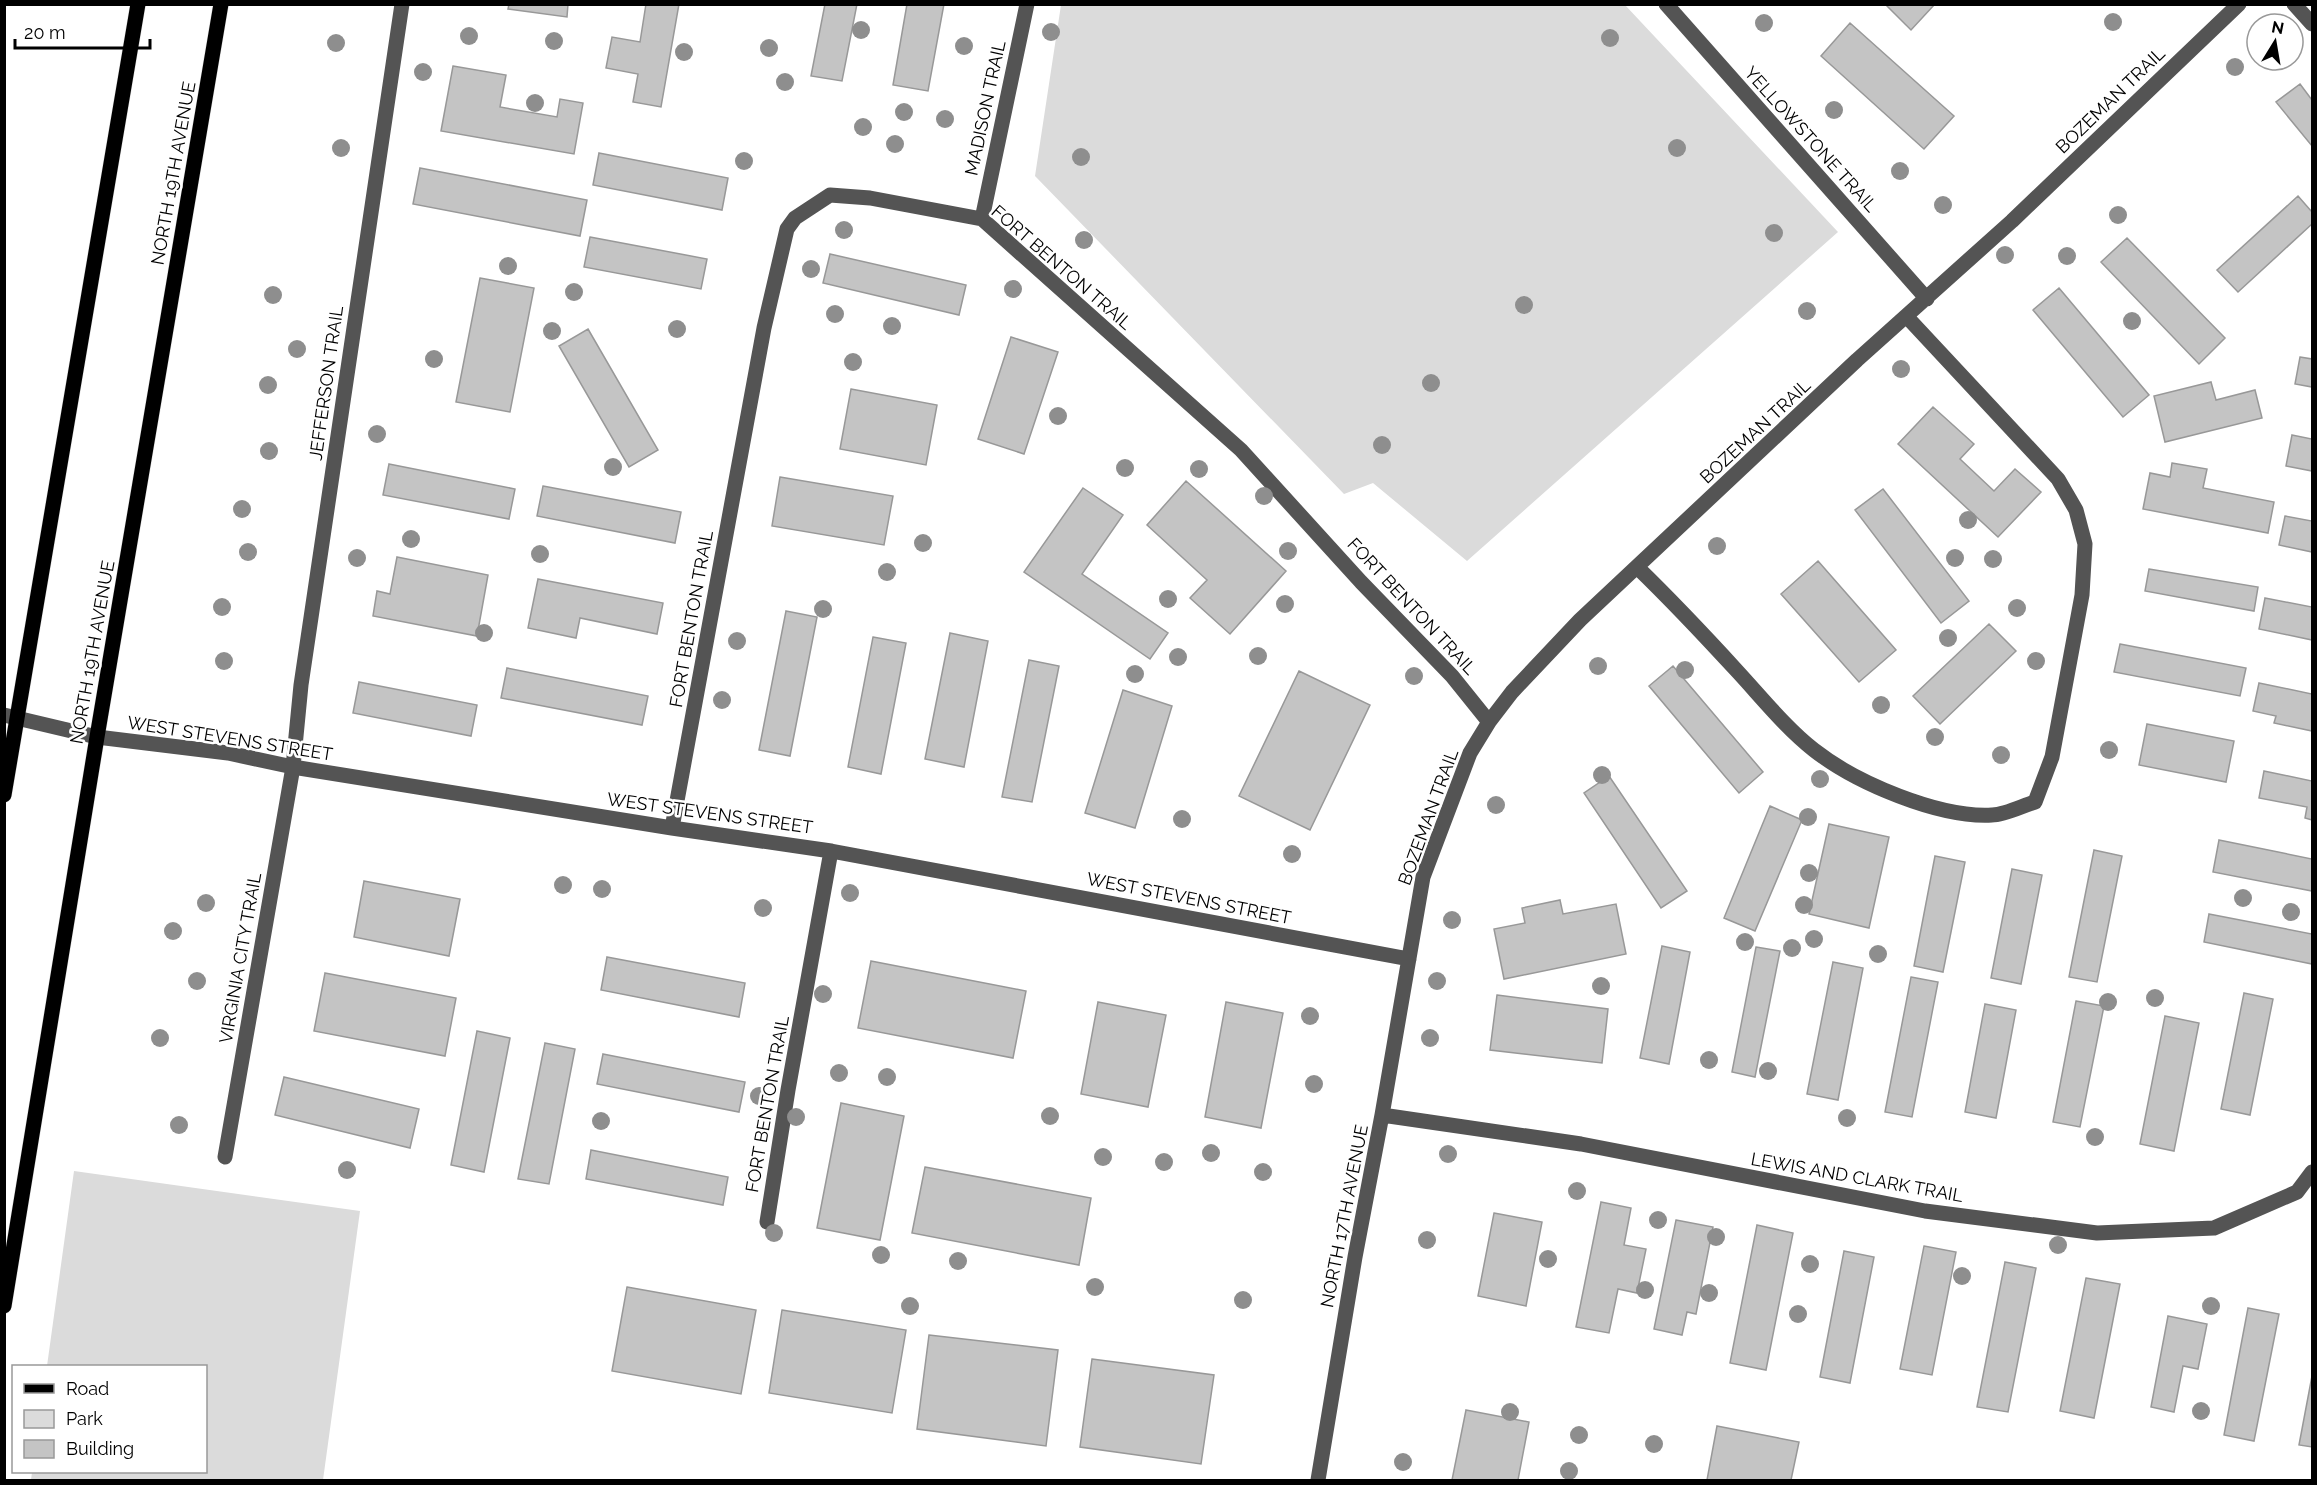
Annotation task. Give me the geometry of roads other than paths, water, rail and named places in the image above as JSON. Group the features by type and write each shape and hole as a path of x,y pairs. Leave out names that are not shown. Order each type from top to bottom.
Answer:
{"main road":[{"path":"4,795 11,717 138,4"},
{"name":"NORTH 19TH AVENUE","path":"4,1306 97,737 222,4"}],"street":[{"name":"JEFFERSON TRAIL","path":"293,767 303,674 402,4"},
{"name":"MADISON TRAIL","path":"982,219 1027,4"},
{"name":"YELLOWSTONE TRAIL","path":"1666,4 1927,299"},
{"name":"BOZEMAN TRAIL","path":"1409,959 1423,877 1470,753 1489,722 1512,692 1580,620 1636,567 1857,360 2012,221 2239,4"},
{"path":"2294,4 2313,24"},
{"name":"FORT BENTON TRAIL","path":"672,828 764,328 787,229 795,218 830,195 870,198 982,219 1241,450 1361,582 1452,676 1489,722"},
{"path":"1636,567 1688,617 1778,715 1814,750 1843,769 1897,797 1948,811 1993,815 2035,802 2052,757 2082,595 2085,544 2076,510 2058,479 1907,317"},
{"name":"WEST STEVENS STREET","path":"11,717 97,737 228,753 293,767 672,828 831,851 1409,959"},
{"name":"VIRGINIA CITY TRAIL","path":"225,1157 293,767"},
{"name":"FORT BENTON TRAIL","path":"767,1222 831,851"},
{"name":"NORTH 17TH AVENUE","path":"1318,1480 1355,1257 1409,959"},
{"name":"LEWIS AND CLARK TRAIL","path":"1382,1115 1581,1144 1925,1211 2097,1233 2214,1228 2296,1192 2313,1172"}]}
